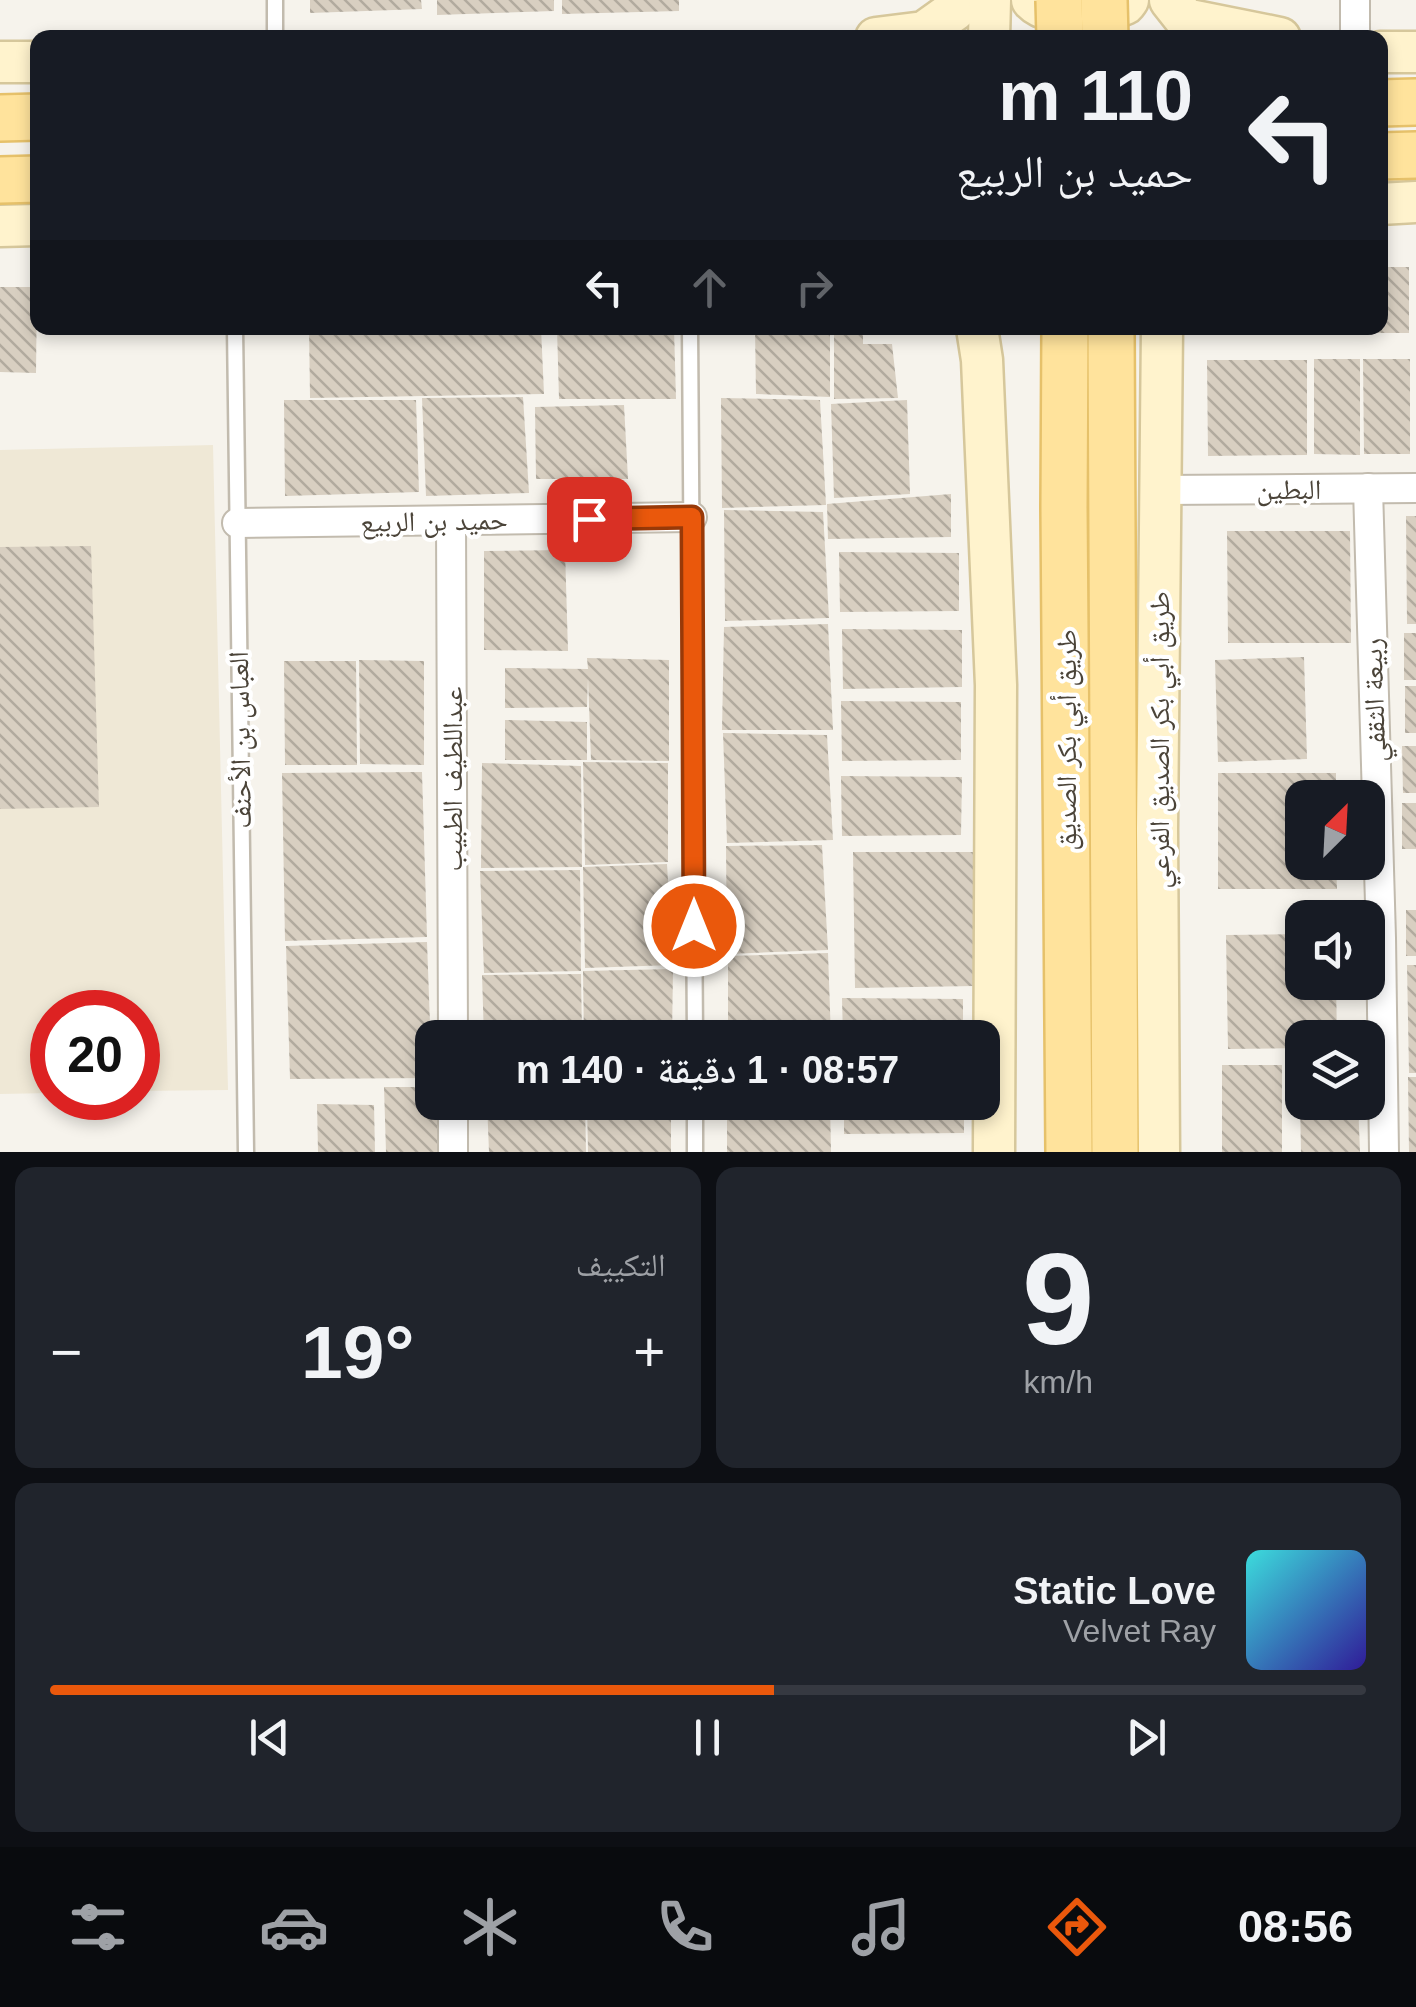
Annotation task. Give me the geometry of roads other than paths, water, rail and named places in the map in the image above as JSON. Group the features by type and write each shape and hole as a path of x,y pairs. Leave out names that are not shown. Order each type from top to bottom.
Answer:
{"main road":[{"path":"1059,0 1060,30"},
{"path":"1104,0 1105,30"},
{"path":"1388,103 1416,102"},
{"path":"0,118 30,117"},
{"path":"1388,156 1416,155"},
{"path":"0,180 30,179"},
{"name":"طريق أبي بكر الصديق","path":"1066,335 1069,1152"},
{"name":"طريق أبي بكر الصديق","path":"1111,335 1115,1152"}],"street":[{"path":"927,30 955,10 956,0"},
{"path":"989,30 990,0"},
{"path":"1032,0 1038,6 1070,16 1098,16 1128,0"},
{"path":"1159,0 1161,30"},
{"path":"1170,0 1185,18 1242,30"},
{"path":"1355,0 1356,30"},
{"path":"1388,52 1416,52"},
{"path":"0,62 30,62"},
{"path":"0,226 30,225"},
{"name":"طريق أبي بكر الصديق الفرعي","path":"1160,1152 1157,829 1161,335"},
{"path":"983,336 996,685 994,1152"},
{"name":"ربيعة الثقفي","path":"1368,488 1384,1152"},
{"name":"البطين","path":"1162,490 1416,488"},
{"name":"حميد بن الربيع","path":"236,523 692,517"},
{"name":"عبداللطيف الطبيب","path":"451,521 453,1020"},
{"path":"453,1120 454,1152"}],"lane":[{"path":"275,0 275,30"},
{"name":"العباس بن الأحنف","path":"235,335 246,1152"},
{"path":"690,335 694,1020"},
{"path":"695,1120 695,1152"}]}
